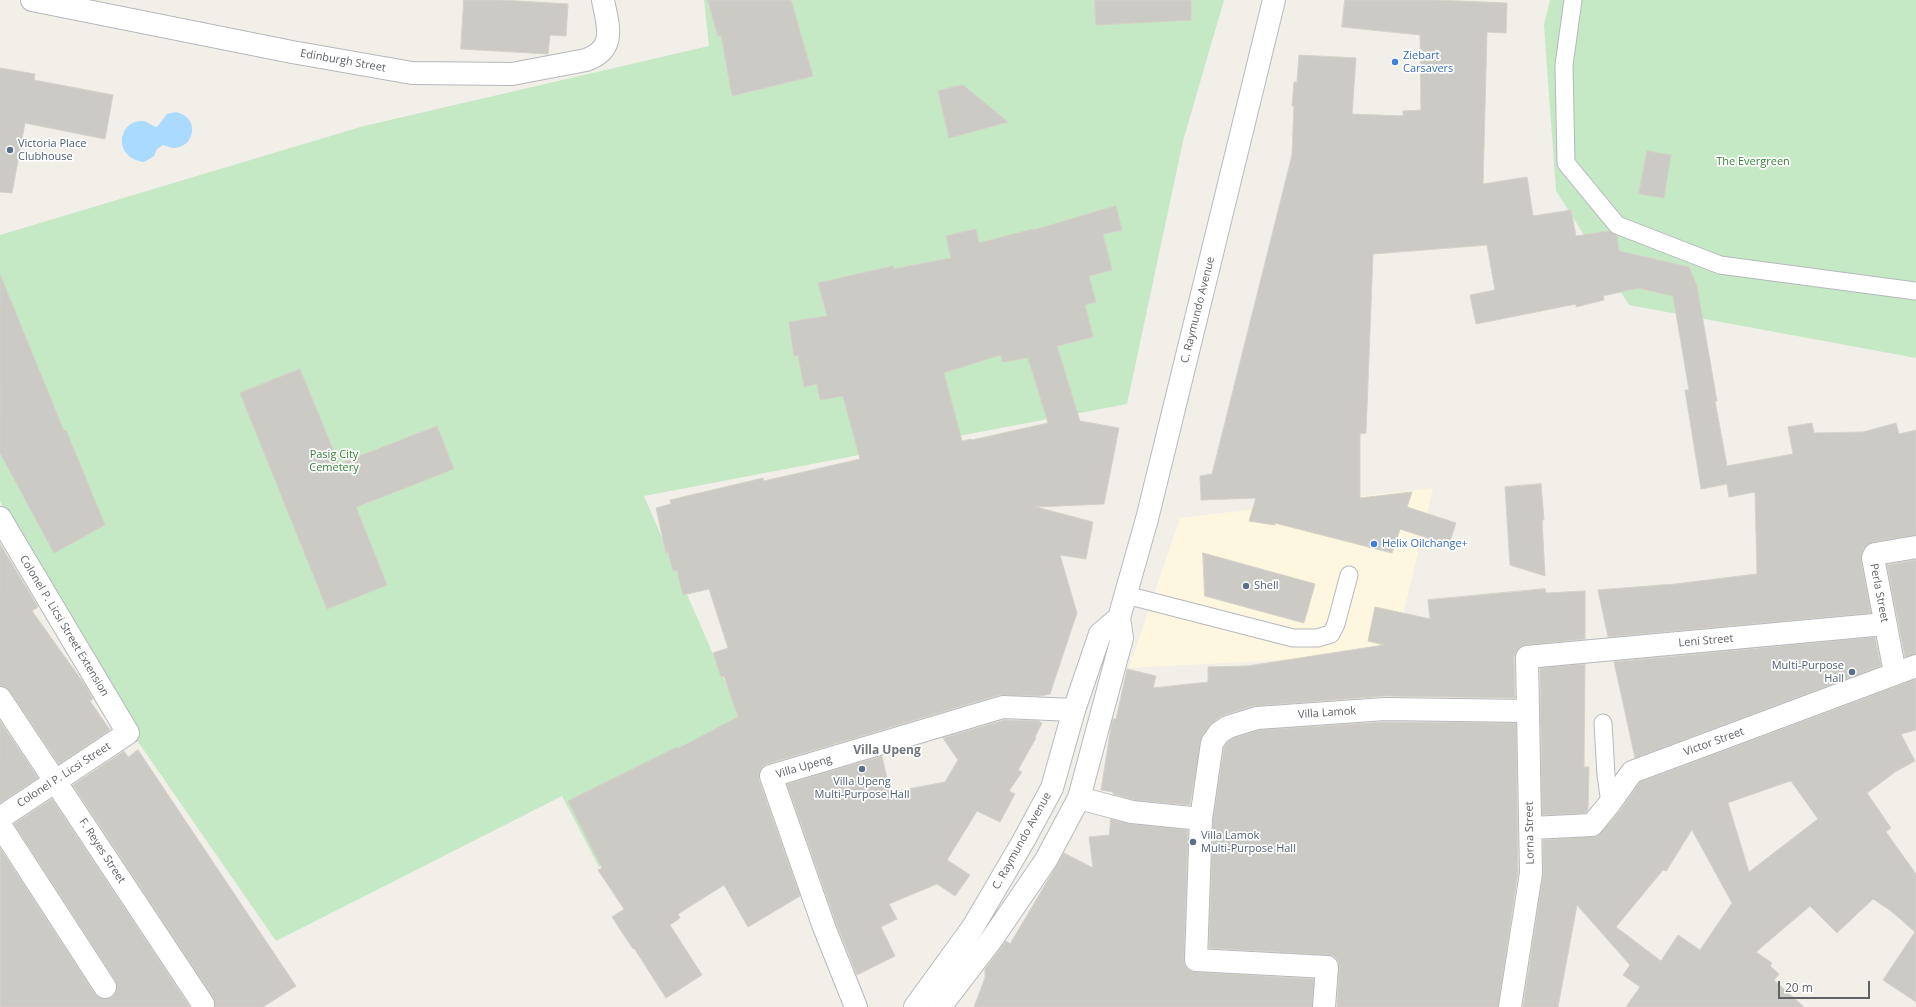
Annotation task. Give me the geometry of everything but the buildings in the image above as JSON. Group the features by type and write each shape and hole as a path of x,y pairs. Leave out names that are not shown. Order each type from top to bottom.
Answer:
{"street":[{"name":"Edinburgh Street","path":"32,0 292,52 412,73 512,74 596,57 604,50 608,40 609,29 603,0"},
{"name":"C. Raymundo Avenue","path":"940,1007 992,939 1046,860 1079,798 1122,638 1119,618 1147,519 1274,0"},
{"name":"Colonel P. Licsi Street Extension","path":"0,518 128,733"},
{"name":"Perla Street","path":"1895,673 1873,558 1875,554 1916,547"},
{"name":"C. Raymundo Avenue","path":"915,1007 973,927 1024,840 1052,788 1074,710 1100,634 1119,618"},
{"name":"Leni Street","path":"1527,657 1885,624"},
{"name":"Lorna Street","path":"1510,1007 1531,873 1527,657"},
{"name":"Victor Street","path":"1531,828 1592,825 1632,772 1916,666"},
{"name":"F. Reyes Street","path":"0,698 203,1004"},
{"name":"Villa Upeng","path":"856,1007 824,927 771,776 1003,707 1074,710"},
{"name":"Villa Lamok","path":"1324,1007 1327,967 1196,960 1201,819 1212,743 1219,732 1228,727 1257,718 1385,709 1527,711"},
{"name":"Colonel P. Licsi Street","path":"0,818 55,780 128,733"},
{"path":"1079,798 1132,812 1201,819"},
{"path":"0,825 104,987"}],"lane":[{"path":"1573,0 1564,65 1566,163 1617,225 1720,265 1916,291"},
{"path":"1126,595 1293,638 1317,638 1331,634 1336,624 1349,575"},
{"path":"1603,723 1606,775 1610,803"}],"shaded area":[{"path":"1433,488 1394,654 1129,668 1180,518"}],"green space":[{"name":"Pasig City Cemetery","path":"704,0 1224,0 1183,141 1127,404 644,496 765,773 599,867 562,796 276,941 134,736 38,573 0,501 0,235 364,126 709,46"},
{"name":"The Evergreen","path":"1550,0 1916,0 1916,358 1629,305 1556,191 1544,25"}],"water":[{"path":"176,112 184,115 192,125 191,135 185,144 181,147 175,148 163,145 157,149 154,156 144,162 133,159 127,153 123,146 122,139 128,126 135,122 143,121 157,127 167,114"}],"place":[{"name":"Ziebart Carsavers","path":"1395,62"},
{"name":"Victoria Place Clubhouse","path":"10,150"},
{"name":"Helix Oilchange+","path":"1374,544"},
{"name":"Shell","path":"1246,586"},
{"name":"Multi-Purpose Hall","path":"1852,672"},
{"name":"Villa Upeng Multi-Purpose Hall","path":"862,769"},
{"name":"Villa Lamok Multi-Purpose Hall","path":"1193,842"}],"district":[{"name":"Villa Upeng","path":"887,751"}]}
